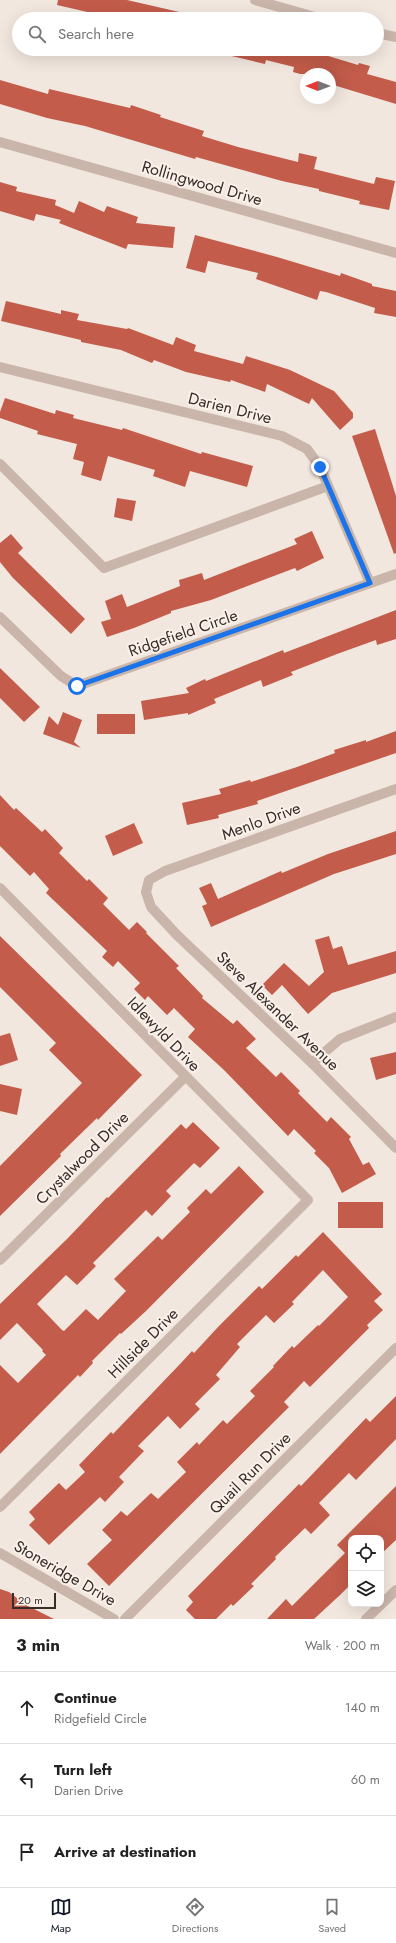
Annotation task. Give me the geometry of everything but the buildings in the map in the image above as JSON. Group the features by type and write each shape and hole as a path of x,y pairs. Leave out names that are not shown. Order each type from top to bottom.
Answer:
{"street":[{"path":"255,0 297,12"},
{"path":"384,35 396,38"},
{"name":"Rollingwood Drive","path":"0,142 396,253"},
{"name":"Darien Drive","path":"0,367 282,436 307,449 320,467 370,583"},
{"path":"0,464 104,568 328,486"},
{"name":"Ridgefield Circle","path":"0,617 60,676 77,686 396,574"},
{"name":"Menlo Drive","path":"146,892 149,880 165,872 396,789"},
{"name":"Idlewyld Drive","path":"0,888 308,1200"},
{"name":"Steve Alexander Avenue","path":"146,892 150,907 177,935 312,1063 396,1148"},
{"path":"312,1063 340,1039 396,1017"},
{"name":"Crystalwood Drive","path":"0,1260 185,1077"},
{"name":"Hillside Drive","path":"0,1507 308,1200"},
{"name":"Quail Run Drive","path":"126,1619 396,1348"},
{"name":"Stoneridge Drive","path":"0,1553 114,1619"},
{"path":"366,1619 396,1590"}],"route":[{"path":"77,686 370,583 320,467"}]}
